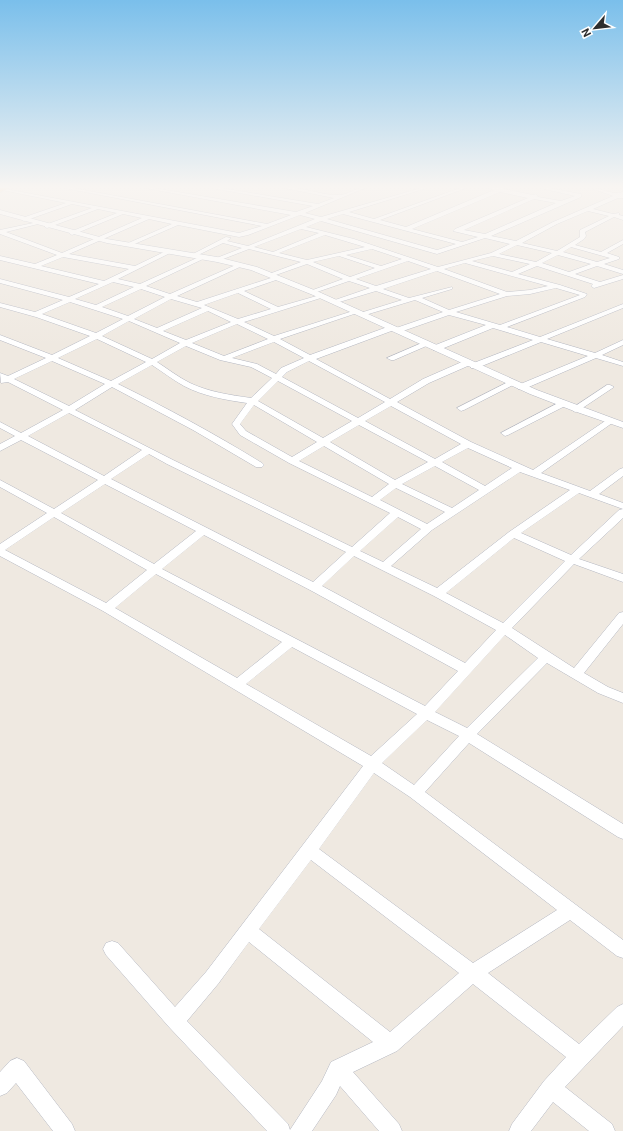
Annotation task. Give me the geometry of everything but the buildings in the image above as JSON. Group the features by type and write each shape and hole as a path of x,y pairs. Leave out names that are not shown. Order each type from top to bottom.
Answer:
{"street":[{"path":"22,241 63,255 134,268"},
{"path":"34,267 98,241"},
{"path":"104,241 216,260 274,276 322,296 522,387 575,409 623,425"},
{"path":"128,245 138,241"},
{"path":"192,256 222,241 275,253 308,262 349,280 412,299 448,312 623,364"},
{"path":"216,260 263,241"},
{"path":"275,253 306,241"},
{"path":"354,241 470,280 506,294"},
{"path":"397,241 435,252 464,246 475,241"},
{"path":"448,241 464,246"},
{"path":"507,241 559,253 623,272"},
{"path":"334,302 436,269 492,254 521,241"},
{"path":"513,274 538,264 559,253 576,241"},
{"path":"602,254 620,247 623,242"},
{"path":"570,245 620,259"},
{"path":"199,304 238,292 308,262 372,247"},
{"path":"475,250 538,264 600,284"},
{"path":"36,314 112,280 168,252"},
{"path":"338,254 381,268"},
{"path":"0,258 104,283"},
{"path":"97,307 201,258"},
{"path":"312,292 408,259"},
{"path":"544,282 599,264 620,259"},
{"path":"465,262 544,282 576,291 584,295 501,327"},
{"path":"3,379 95,337 171,296 240,266"},
{"path":"470,280 497,270"},
{"path":"576,291 623,277"},
{"path":"112,280 142,287 199,304 274,339 468,444 519,468 623,506"},
{"path":"0,282 69,298 97,307 159,330 224,359 250,364 486,490"},
{"path":"428,528 292,461 242,433 236,424 254,401 276,378 292,366 310,358 506,294 534,292 558,286"},
{"path":"224,359 274,339 358,313 450,288"},
{"path":"238,292 278,310"},
{"path":"0,448 69,410 110,384 186,343 237,322 322,296"},
{"path":"0,305 36,314 95,337 151,362 186,383 210,394 226,398 254,401 395,484 453,512"},
{"path":"292,461 389,402 426,382 599,317 623,306"},
{"path":"0,314 14,308"},
{"path":"159,330 208,308"},
{"path":"436,348 493,325"},
{"path":"0,337 53,357 191,424 259,465"},
{"path":"522,387 595,356 623,342"},
{"path":"391,358 427,344"},
{"path":"3,379 69,410 170,462 438,593 504,629 546,658 604,690 623,698"},
{"path":"461,408 513,383"},
{"path":"575,409 610,387"},
{"path":"505,432 562,404"},
{"path":"535,473 611,421"},
{"path":"0,424 105,480 314,587 465,669"},
{"path":"373,501 395,484 468,444"},
{"path":"149,450 0,550 107,608 372,764 415,793 623,950"},
{"path":"384,566 428,528 519,468"},
{"path":"592,494 623,471"},
{"path":"0,483 156,570 468,735 623,832"},
{"path":"438,593 513,534 578,489"},
{"path":"175,1021 212,978 372,764 426,713 465,669 504,629 572,560 623,512"},
{"path":"314,587 396,513"},
{"path":"107,608 156,570 203,530"},
{"path":"513,534 572,560 621,574"},
{"path":"576,674 623,616"},
{"path":"238,684 291,641"},
{"path":"415,793 468,735 546,658"},
{"path":"309,850 473,973 580,1056"},
{"path":"300,1131 330,1088 338,1069 390,1044 473,973 571,910"},
{"path":"247,930 390,1044"},
{"path":"112,949 175,1021 281,1131"},
{"path":"519,1131 551,1088 580,1056 623,1013"},
{"path":"0,1086 17,1068 65,1131"},
{"path":"338,1069 392,1131"},
{"path":"551,1088 605,1131"}]}
